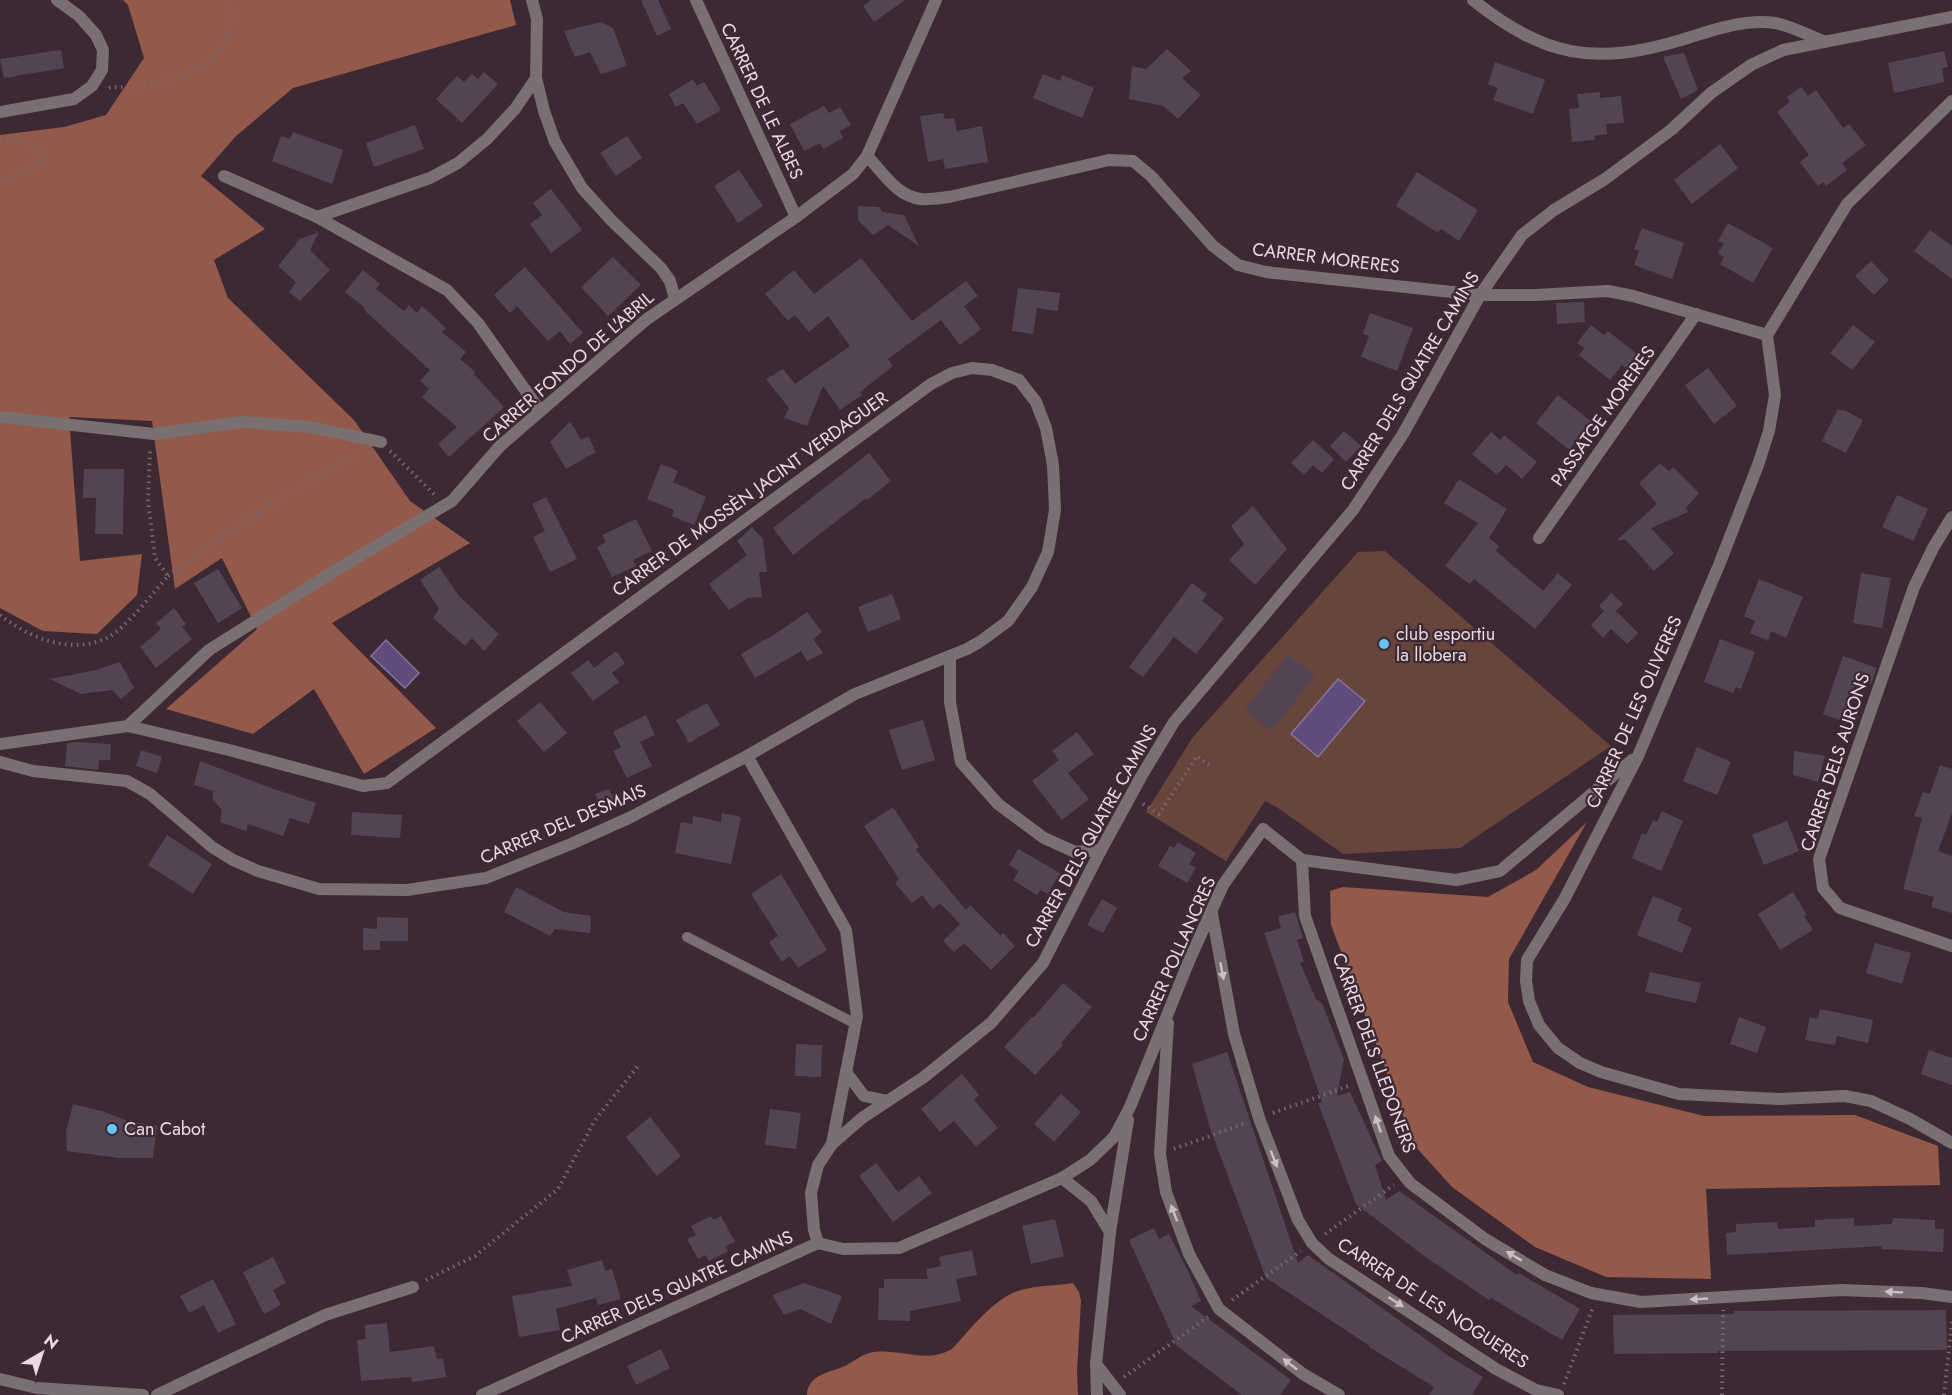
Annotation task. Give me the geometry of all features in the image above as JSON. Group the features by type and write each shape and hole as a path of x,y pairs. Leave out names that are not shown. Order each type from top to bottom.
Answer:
{"street":[{"path":"0,112 74,99 92,86 102,70 103,50 96,35 79,16 57,0"},
{"path":"532,0 537,19 536,78 555,142 582,188 612,221 661,268 670,281 675,299"},
{"name":"CARRER DE LE ALBES","path":"696,0 796,217"},
{"name":"CARRER FONDO DE L'ABRIL","path":"128,726 209,650 336,570 452,501 500,447 647,319 796,217 853,174 867,156 936,0"},
{"path":"1473,0 1496,19 1540,42 1562,50 1596,55 1636,51 1711,30 1746,24 1775,23 1824,41 1952,17"},
{"name":"CARRER DELS QUATRE CAMINS","path":"482,1395 818,1243 814,1230 812,1193 818,1165 832,1144 862,1118 924,1077 991,1023 1043,963 1130,796 1174,722 1353,510 1403,434 1480,295 1522,235 1554,210 1605,179 1671,130 1711,93 1751,64 1783,50 1824,41"},
{"path":"317,217 430,178 458,163 515,109 536,78"},
{"path":"1767,335 1847,204 1952,101"},
{"name":"CARRER MORERES","path":"867,156 898,190 922,200 949,197 1109,160 1133,161 1151,176 1213,246 1238,265 1266,272 1480,295 1608,291 1633,296 1767,335"},
{"path":"224,176 317,217 453,295 478,323 540,411"},
{"name":"PASSATGE MORERES","path":"1539,538 1696,314"},
{"name":"CARRER DE LES OLIVERES","path":"1767,335 1775,394 1769,431 1719,565 1638,756 1564,898 1527,960 1526,981 1529,1001 1539,1025 1558,1048 1580,1063 1601,1072 1679,1094 1779,1099 1845,1096 1872,1101 1952,1143"},
{"name":"CARRER DE MOSSÈN JACINT VERDAGUER","path":"0,744 128,726 363,786 387,783 931,384 952,373 972,368 992,370 1019,380 1036,402 1046,428 1053,465 1055,510 1048,552 1032,587 1008,621 981,641 950,656 855,694 747,756"},
{"path":"0,417 154,434 243,422 310,427 381,442"},
{"name":"CARRER DELS AURONS","path":"1952,517 1933,548 1914,587 1819,859 1823,888 1840,908 1952,946"},
{"path":"950,656 950,702 960,762 998,804 1044,838 1075,852 1101,850"},
{"path":"747,756 846,930 857,1016 832,1144"},
{"name":"CARRER DEL DESMAIS","path":"0,762 33,771 127,781 150,794 212,847 233,860 258,871 319,889 407,890 486,878 629,818 747,756"},
{"path":"1302,860 1456,880 1500,871 1638,756"},
{"name":"CARRER POLLANCRES","path":"818,1243 843,1249 899,1248 1062,1178 1090,1160 1114,1137 1130,1107 1169,1009 1223,885 1263,829 1302,860"},
{"name":"CARRER DELS LLEDONERS","path":"1302,860 1305,916 1389,1156 1410,1183 1485,1239 1545,1275 1597,1295 1641,1302 1841,1290 1922,1293 1952,1297"},
{"name":"CARRER DE LES NOGUERES","path":"1212,914 1234,1034 1259,1118 1298,1220 1312,1243 1329,1259 1496,1369 1536,1390 1559,1395"},
{"path":"1169,1009 1160,1154 1166,1192 1190,1254 1219,1309 1304,1374 1339,1395"},
{"path":"846,1072 864,1096 888,1101"},
{"path":"1097,1395 1096,1364 1110,1232 1130,1107"},
{"path":"1062,1178 1091,1200 1110,1232"},
{"path":"157,1395 325,1315 413,1287"},
{"path":"1096,1364 1116,1390"},
{"path":"0,1379 36,1392 143,1395"}],"lane":[{"path":"687,937 856,1024"}],"path":[{"path":"103,90 112,87 135,87 163,80 191,71 213,58 225,43 231,25 229,0"},
{"path":"0,141 28,143 43,153 41,163 0,181"},
{"path":"154,434 150,446 148,501 155,558 168,576"},
{"path":"0,615 17,629 41,639 74,647 108,638 136,613 168,576 281,496 381,442 433,491 443,506"},
{"path":"1130,796 1159,814 1197,756 1212,767"},
{"path":"413,1287 475,1256 558,1189 595,1120 638,1066"},
{"path":"1116,1390 1219,1309 1405,1177"},
{"path":"1559,1395 1597,1295"},
{"path":"1722,1395 1723,1297"},
{"path":"1944,1395 1952,1322"}],"shaded area":[{"path":"123,0 510,0 516,25 293,88 236,136 201,176 265,229 214,260 228,298 354,420 410,501 470,543 332,623 436,728 364,774 314,689 253,734 166,709 257,629 222,558 175,589 152,421 69,417 80,561 142,554 137,595 97,634 43,631 0,608 0,135 64,127 106,115 144,58 128,5"},
{"name":"club esportiu la llobera","path":"1385,551 1611,746 1460,848 1343,854 1265,801 1226,861 1146,812 1193,737 1358,552"},
{"path":"386,640 419,673 405,688 371,656"},
{"path":"1338,679 1365,701 1318,757 1291,734"},
{"path":"1587,822 1509,959 1508,1002 1533,1062 1588,1087 1704,1116 1855,1115 1938,1146 1940,1185 1706,1189 1711,1279 1606,1277 1535,1247 1452,1187 1414,1145 1331,925 1330,891 1343,887 1488,897 1536,870"},
{"path":"1073,1283 1079,1292 1081,1301 1078,1395 807,1395 808,1388 815,1379 866,1354 884,1352 923,1356 942,1353 952,1349 983,1315 1011,1294 1034,1287"}],"building":[{"path":"641,0 658,0 671,29 657,36"},
{"path":"871,0 905,0 874,22 863,6"},
{"path":"601,22 613,28 627,66 601,74 590,52 575,57 564,31"},
{"path":"1167,49 1191,71 1182,78 1201,95 1178,119 1163,106 1129,99 1132,66 1146,69"},
{"path":"61,50 64,68 4,78 0,59"},
{"path":"1944,51 1948,67 1942,68 1944,82 1894,93 1888,63"},
{"path":"1684,53 1698,90 1681,99 1663,57"},
{"path":"1495,62 1545,80 1533,114 1493,100 1498,88 1488,84"},
{"path":"484,72 498,84 462,123 436,99 457,76 464,82 472,74 478,79"},
{"path":"1043,74 1060,81 1062,75 1094,88 1082,118 1033,98"},
{"path":"693,79 697,86 704,82 721,110 697,124 683,103 676,107 669,94"},
{"path":"1801,87 1808,96 1816,90 1843,128 1849,124 1866,145 1842,163 1847,170 1826,186 1823,182 1818,186 1800,162 1809,155 1777,112 1790,102 1787,97"},
{"path":"1600,92 1600,98 1621,96 1624,123 1606,124 1607,134 1594,136 1595,140 1572,142 1569,109 1579,108 1577,94"},
{"path":"824,106 829,113 840,107 851,125 840,131 843,138 823,149 820,143 804,151 790,124"},
{"path":"943,113 945,119 954,118 957,131 982,126 988,162 945,169 943,159 928,162 920,116"},
{"path":"415,125 424,149 374,167 366,143"},
{"path":"293,132 343,150 332,184 272,161 281,136 290,139"},
{"path":"627,136 642,158 616,176 600,153"},
{"path":"1720,144 1738,168 1692,204 1674,180"},
{"path":"739,170 763,206 738,223 714,186"},
{"path":"1417,172 1478,210 1459,241 1441,229 1438,233 1396,206"},
{"path":"551,189 582,230 551,253 530,224 542,215 533,203"},
{"path":"858,206 879,207 882,212 904,215 919,246 888,225 873,235 858,220"},
{"path":"1728,223 1773,248 1753,283 1720,264 1724,257 1718,253 1724,244 1718,241"},
{"path":"1642,228 1684,243 1672,279 1634,265 1639,251 1634,249"},
{"path":"1930,230 1952,246 1952,279 1914,251"},
{"path":"319,232 310,250 330,270 300,301 289,292 296,282 278,266 300,239"},
{"path":"613,257 641,285 608,316 581,287"},
{"path":"861,258 912,321 966,281 978,296 964,306 981,329 960,345 941,320 888,359 893,366 860,392 862,395 840,410 823,386 807,426 784,418 789,408 766,379 783,369 795,384 850,346 828,316 809,332 795,315 788,321 765,294 794,270 814,294"},
{"path":"1871,261 1889,280 1874,295 1855,276"},
{"path":"525,267 583,333 570,344 560,331 548,341 517,306 510,313 494,295"},
{"path":"363,270 380,284 376,289 404,311 409,305 417,313 422,306 446,328 442,332 466,352 460,359 475,372 474,374 504,407 449,457 438,444 457,427 422,397 429,389 420,381 430,370 345,292"},
{"path":"1018,288 1060,293 1058,311 1037,308 1033,334 1012,331"},
{"path":"1584,302 1585,322 1557,324 1556,303"},
{"path":"1370,313 1413,328 1397,371 1361,357 1369,336 1363,334"},
{"path":"1591,325 1604,335 1608,331 1638,355 1627,369 1622,365 1610,380 1579,355 1584,348 1577,343"},
{"path":"1853,325 1875,342 1852,370 1830,353"},
{"path":"1708,368 1737,406 1714,424 1685,385"},
{"path":"1558,395 1592,422 1569,450 1536,423"},
{"path":"1838,409 1863,420 1846,453 1822,441"},
{"path":"570,421 581,440 588,436 596,452 566,469 550,442"},
{"path":"1344,431 1361,446 1346,462 1330,446"},
{"path":"1491,432 1500,440 1504,435 1537,462 1522,479 1506,465 1497,475 1472,454"},
{"path":"1313,440 1334,459 1322,473 1313,465 1304,475 1291,463"},
{"path":"869,453 891,481 793,555 773,528"},
{"path":"1660,463 1669,471 1673,467 1699,493 1686,508 1688,512 1651,528 1674,553 1654,571 1625,539 1619,541 1618,539 1657,504 1639,483"},
{"path":"661,464 678,471 673,482 706,497 694,525 672,516 674,510 647,499"},
{"path":"84,469 124,469 123,534 95,534 96,498 83,498"},
{"path":"1459,479 1507,509 1489,538 1499,546 1496,551 1543,591 1558,573 1572,585 1535,629 1474,579 1470,584 1445,566 1478,523 1444,503"},
{"path":"1897,495 1928,509 1913,541 1882,527"},
{"path":"546,497 577,559 550,572 533,537 545,531 532,504"},
{"path":"1253,506 1287,549 1255,585 1229,560 1244,544 1231,526"},
{"path":"636,519 652,551 633,560 636,566 612,577 597,547 606,542 602,535"},
{"path":"752,527 763,539 767,572 759,572 762,597 748,598 729,610 709,584 747,555 737,541"},
{"path":"439,567 459,596 499,634 484,651 472,638 465,646 433,618 439,609 420,580"},
{"path":"218,569 242,608 218,623 194,583"},
{"path":"1861,573 1891,578 1882,628 1853,623"},
{"path":"1759,579 1803,597 1786,638 1771,631 1768,641 1750,633 1755,621 1744,616"},
{"path":"1192,583 1207,594 1202,601 1224,618 1196,654 1174,637 1143,677 1129,667"},
{"path":"1611,593 1623,604 1616,611 1638,633 1627,644 1611,629 1603,638 1591,625 1604,611 1599,606"},
{"path":"892,594 901,619 868,632 858,607"},
{"path":"174,608 186,624 182,627 192,639 156,668 140,647 161,629 156,623"},
{"path":"807,612 822,632 813,639 823,653 807,661 801,651 755,678 741,654"},
{"path":"1720,639 1755,652 1741,689 1736,687 1733,693 1704,682"},
{"path":"616,651 625,663 612,673 619,682 593,701 571,673 588,660 594,668"},
{"path":"1288,655 1315,676 1271,731 1245,709"},
{"path":"1843,656 1877,668 1871,684 1857,679 1842,721 1823,714"},
{"path":"120,662 134,688 121,699 112,690 81,694 50,679 96,670"},
{"path":"540,702 567,733 544,752 517,721"},
{"path":"707,703 720,725 689,743 676,720"},
{"path":"646,715 655,735 640,742 652,766 627,778 613,751 621,747 613,732"},
{"path":"923,720 935,760 902,770 889,730"},
{"path":"1077,732 1094,754 1068,773 1089,799 1062,820 1032,781 1059,760 1052,751"},
{"path":"67,743 111,744 110,760 99,760 98,770 65,766"},
{"path":"1697,747 1731,762 1717,795 1683,781"},
{"path":"141,750 162,757 157,773 136,766"},
{"path":"1794,751 1825,756 1818,782 1793,775"},
{"path":"200,761 316,803 309,824 290,818 283,836 248,824 246,831 220,822 222,810 213,800 213,791 194,785"},
{"path":"1940,765 1952,769 1952,813 1938,851 1952,856 1952,913 1931,907 1934,897 1903,889 1922,818 1914,816 1923,792 1930,794"},
{"path":"609,789 615,801 601,808 595,794"},
{"path":"893,807 919,847 916,850 966,910 970,905 1001,936 1003,933 1015,946 991,970 964,943 954,952 943,941 960,924 940,903 933,909 922,895 912,903 895,883 899,879 864,826"},
{"path":"1662,811 1683,821 1661,871 1632,858 1642,833 1646,835 1653,820 1657,822"},
{"path":"352,812 402,815 400,838 351,835"},
{"path":"722,813 741,817 731,864 675,853 681,822 692,824 693,816 721,822"},
{"path":"1787,821 1799,851 1764,865 1752,835"},
{"path":"167,835 212,864 193,894 148,865"},
{"path":"1178,842 1196,853 1189,864 1196,868 1187,883 1158,866 1170,846 1174,848"},
{"path":"1018,849 1060,873 1048,894 1040,890 1037,895 1013,880 1019,871 1009,865"},
{"path":"781,874 827,950 798,968 790,956 782,962 769,942 778,936 751,894"},
{"path":"516,887 564,912 591,916 590,933 555,929 550,936 504,912"},
{"path":"1793,892 1813,930 1780,950 1758,914"},
{"path":"1653,896 1682,908 1677,921 1692,928 1682,953 1637,935"},
{"path":"1102,899 1117,908 1103,933 1087,925"},
{"path":"1295,912 1303,938 1297,940 1304,962 1300,963 1316,999 1322,1003 1344,1059 1337,1096 1350,1092 1382,1161 1375,1165 1386,1200 1399,1191 1517,1275 1519,1273 1580,1309 1562,1340 1491,1298 1489,1300 1427,1258 1356,1204 1318,1103 1322,1102 1264,933 1281,928 1278,917"},
{"path":"377,917 408,918 408,941 380,941 380,950 363,950 363,928 377,929"},
{"path":"1875,943 1911,953 1902,984 1866,973"},
{"path":"1650,972 1701,983 1696,1003 1645,992"},
{"path":"1063,983 1092,1007 1061,1043 1063,1045 1035,1075 1004,1047"},
{"path":"1820,1009 1873,1020 1868,1043 1837,1036 1835,1045 1805,1040 1810,1017 1818,1019"},
{"path":"1739,1017 1766,1027 1757,1053 1730,1044"},
{"path":"796,1044 822,1045 821,1077 795,1076"},
{"path":"1929,1050 1952,1058 1952,1085 1921,1074"},
{"path":"1227,1052 1298,1263 1308,1255 1449,1356 1483,1377 1472,1395 1429,1395 1434,1387 1369,1347 1266,1278 1210,1128 1192,1064"},
{"path":"962,1074 979,1095 974,1100 998,1128 976,1147 954,1121 940,1132 921,1109"},
{"path":"1061,1094 1081,1112 1054,1142 1034,1124"},
{"name":"Can Cabot","path":"73,1104 102,1111 128,1121 157,1126 153,1158 119,1158 67,1151 66,1132"},
{"path":"770,1109 801,1113 796,1149 765,1145"},
{"path":"650,1117 681,1156 657,1176 626,1137"},
{"path":"876,1163 898,1192 919,1176 932,1193 893,1222 859,1176"},
{"path":"711,1216 713,1220 721,1216 735,1242 725,1246 728,1251 709,1261 705,1255 698,1259 687,1239 696,1235 691,1226"},
{"path":"1854,1218 1854,1226 1892,1224 1893,1218 1935,1220 1935,1229 1944,1229 1943,1252 1882,1249 1882,1246 1727,1255 1726,1233 1736,1232 1736,1224 1777,1222 1778,1229 1815,1227 1815,1220"},
{"path":"1055,1219 1064,1256 1031,1264 1022,1226"},
{"path":"1154,1228 1159,1239 1169,1234 1187,1269 1201,1301 1191,1306 1291,1380 1280,1395 1242,1395 1177,1346 1129,1240"},
{"path":"972,1250 977,1275 956,1279 961,1301 910,1311 910,1321 878,1320 879,1288 884,1288 884,1279 928,1279 926,1269 941,1266 939,1257"},
{"path":"273,1257 286,1283 273,1290 281,1305 264,1314 243,1272"},
{"path":"602,1260 605,1271 612,1269 621,1299 598,1305 596,1298 556,1309 560,1330 519,1337 512,1296 572,1286 567,1270"},
{"path":"213,1279 236,1324 218,1333 204,1305 189,1313 180,1296"},
{"path":"804,1283 842,1296 831,1324 800,1309 784,1315 772,1295"},
{"path":"1946,1310 1947,1350 1614,1354 1613,1315 1734,1314 1734,1311"},
{"path":"387,1323 390,1352 434,1346 437,1359 443,1358 446,1377 412,1382 411,1377 361,1381 357,1340 366,1339 365,1325"},
{"path":"661,1349 670,1368 636,1385 627,1366"}],"place":[{"name":"club esportiu la llobera","path":"1384,644"},
{"name":"Can Cabot","path":"112,1129"}]}
